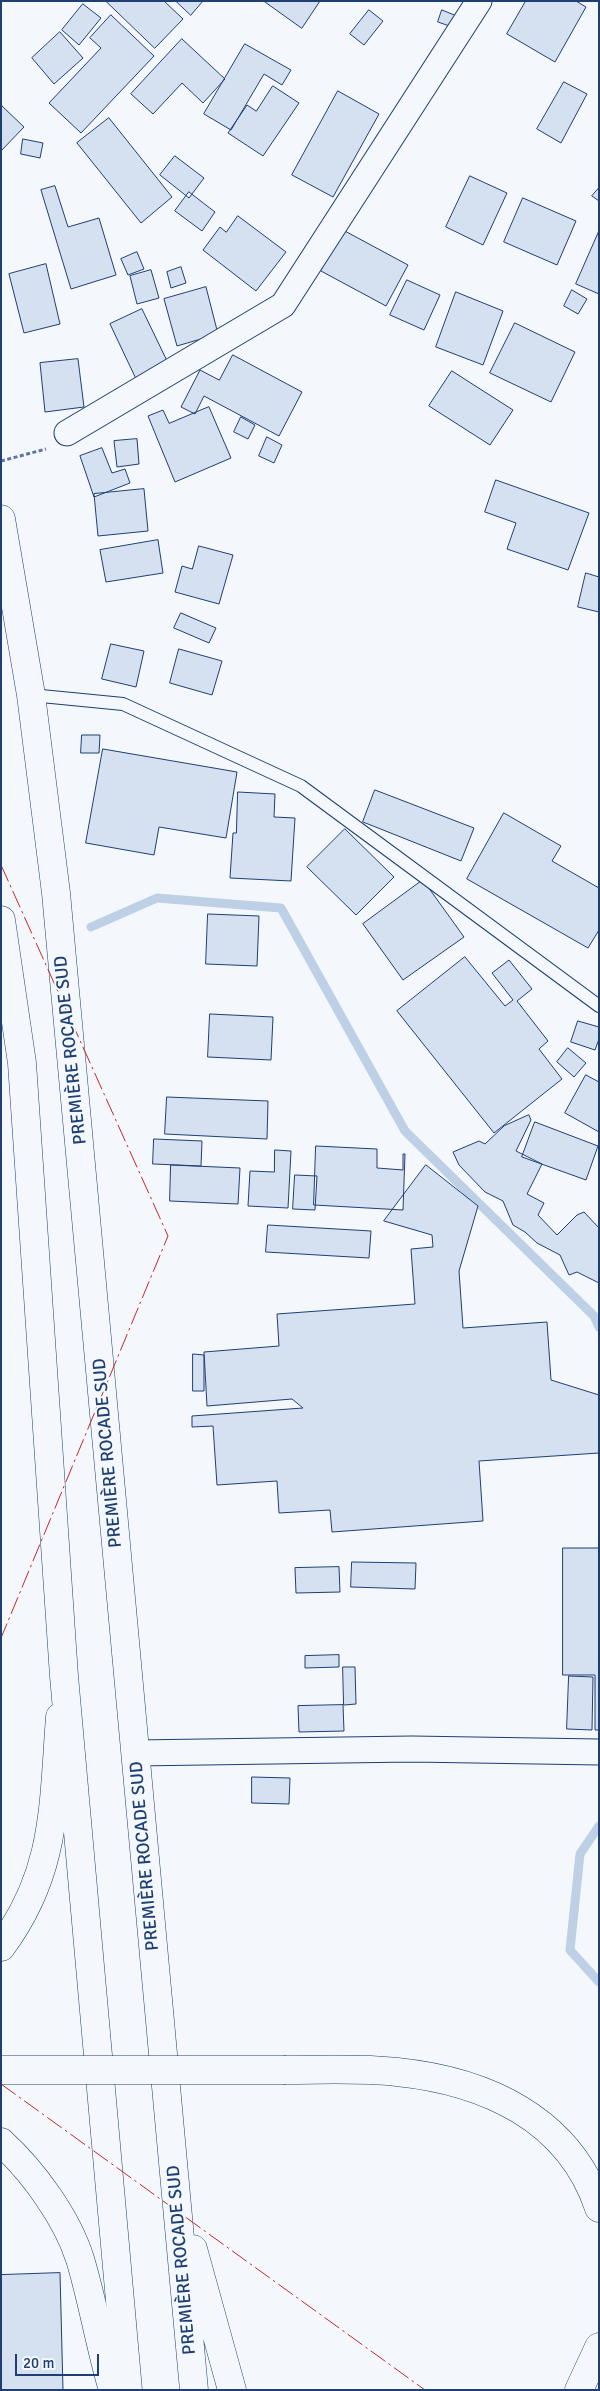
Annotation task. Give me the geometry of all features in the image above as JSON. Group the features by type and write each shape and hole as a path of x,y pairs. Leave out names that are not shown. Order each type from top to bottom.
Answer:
{"highway":[{"name":"PREMIÈRE ROCADE SUD","path":"1,519 31,695 56,893 194,2390"},
{"path":"1,920 22,1063 64,1676 128,2390"},
{"path":"1,1947 24,1913 34,1894 48,1847 64,1676"},
{"path":"1,2054 286,2063 397,2072 457,2083 501,2098 521,2109 557,2139 585,2177 599,2208"},
{"path":"1,2070 286,2063 354,2055 430,2062 485,2075 508,2085 549,2112 584,2148 599,2172"},
{"path":"1,2142 28,2169 56,2210 79,2258 98,2339 113,2390"},
{"path":"177,2197 202,2279 232,2390"},
{"path":"579,2390 599,2346"},
{"path":"596,2390 599,2384"}],"street":[{"path":"67,433 283,305 479,1"},
{"path":"135,1753 412,1749 599,1752"}],"lane":[{"path":"31,695 123,704 301,786 599,1006"}],"path":[{"path":"1,461 44,450"}],"building":[{"path":"106,1 164,1 183,19 155,48"},
{"path":"176,1 203,1 191,15"},
{"path":"264,1 320,1 302,28"},
{"path":"526,1 576,1 586,7 555,62 507,34"},
{"path":"83,4 101,18 79,45 62,30"},
{"path":"369,10 383,21 364,45 350,34"},
{"path":"442,10 459,17 455,28 438,22"},
{"path":"111,15 154,56 81,133 49,103 101,48 90,38"},
{"path":"60,32 83,58 54,84 32,58"},
{"path":"182,39 225,79 203,103 182,83 153,114 131,94"},
{"path":"245,44 291,70 282,85 264,74 231,130 204,114"},
{"path":"564,82 587,94 561,143 537,129"},
{"path":"273,86 299,103 263,156 228,133 247,105 256,111"},
{"path":"338,91 379,114 333,197 292,175"},
{"path":"1,107 24,127 1,151"},
{"path":"109,118 172,197 141,223 77,143"},
{"path":"23,139 43,143 40,158 21,154"},
{"path":"175,156 204,178 189,198 160,175"},
{"path":"470,176 507,193 483,245 446,227"},
{"path":"55,186 68,227 99,218 116,275 71,289 41,190"},
{"path":"599,188 599,201 592,196"},
{"path":"189,192 215,212 202,231 175,211"},
{"path":"523,198 576,221 557,265 504,242"},
{"path":"238,216 286,252 256,291 203,250 220,227 226,232"},
{"path":"343,230 408,265 386,306 321,271"},
{"path":"599,231 599,294 576,284"},
{"path":"137,252 144,269 128,275 121,259"},
{"path":"46,264 60,324 24,333 9,274"},
{"path":"181,267 186,283 171,288 167,272"},
{"path":"151,270 159,298 137,304 130,276"},
{"path":"407,280 440,295 424,330 390,315"},
{"path":"206,287 218,334 177,346 164,299"},
{"path":"572,290 587,299 578,314 564,306"},
{"path":"456,292 503,311 483,365 436,347"},
{"path":"142,309 169,365 137,381 110,324"},
{"path":"515,323 575,352 551,402 490,373"},
{"path":"233,355 302,392 279,436 204,396 195,414 181,407 200,370 219,380"},
{"path":"78,359 84,407 45,412 40,363"},
{"path":"452,371 513,410 490,445 429,406"},
{"path":"209,407 231,458 175,482 148,416 163,410 169,423"},
{"path":"241,417 255,425 248,439 234,432"},
{"path":"267,437 282,445 274,463 259,456"},
{"path":"137,439 139,464 117,467 114,441"},
{"path":"102,448 112,473 125,469 130,483 94,497 80,456"},
{"path":"496,480 589,513 568,570 507,549 516,523 485,512"},
{"path":"144,489 148,531 98,536 94,494"},
{"path":"158,540 163,573 106,582 100,550"},
{"path":"199,546 233,555 219,604 175,592 182,566 192,569"},
{"path":"586,573 599,577 599,612 578,607"},
{"path":"181,613 216,628 209,643 174,628"},
{"path":"111,644 144,651 136,687 102,679"},
{"path":"179,649 222,661 212,695 170,683"},
{"path":"82,735 100,735 99,753 81,753"},
{"path":"103,749 237,772 226,838 159,827 154,855 86,843"},
{"path":"375,790 474,828 461,861 363,822"},
{"path":"238,792 275,794 274,817 295,818 291,881 230,878 233,833 236,833"},
{"path":"504,813 561,846 552,861 599,888 599,930 588,948 467,879"},
{"path":"345,829 394,877 356,915 307,867"},
{"path":"423,880 464,937 403,980 363,924"},
{"path":"208,914 259,916 257,966 206,964"},
{"path":"465,957 505,1006 513,1000 492,973 509,960 532,989 517,1001 548,1041 539,1049 562,1079 494,1133 397,1011"},
{"path":"210,1014 273,1017 271,1060 208,1057"},
{"path":"578,1021 599,1027 599,1039 595,1050 571,1042"},
{"path":"568,1048 586,1063 574,1077 557,1062"},
{"path":"586,1075 599,1082 599,1132 565,1113"},
{"path":"167,1097 268,1101 267,1139 165,1134"},
{"path":"529,1115 531,1120 516,1151 542,1164 527,1194 544,1203 538,1215 557,1235 577,1215 584,1212 599,1228 599,1283 577,1272 569,1275 560,1255 537,1243 525,1232 513,1225 503,1201 485,1192 459,1165 453,1152 479,1141 485,1144 504,1126"},
{"path":"535,1122 598,1146 586,1180 522,1157"},
{"path":"154,1139 202,1141 201,1166 153,1164"},
{"path":"316,1146 377,1149 377,1168 403,1170 403,1154 405,1154 403,1210 314,1205"},
{"path":"275,1150 291,1151 288,1208 248,1206 250,1171 274,1172"},
{"path":"171,1165 240,1168 238,1204 170,1201"},
{"path":"426,1165 478,1206 459,1271 463,1328 547,1322 551,1380 599,1395 599,1453 479,1461 483,1521 332,1532 330,1510 279,1513 277,1481 217,1485 213,1426 192,1427 192,1416 303,1408 292,1399 207,1406 204,1352 279,1346 277,1314 415,1304 411,1249 433,1247 432,1235 384,1221"},
{"path":"295,1175 317,1176 315,1210 293,1209"},
{"path":"268,1225 371,1231 369,1258 266,1252"},
{"path":"193,1354 204,1355 204,1391 193,1391"},
{"path":"563,1548 599,1548 599,1730 595,1730 595,1675 563,1675"},
{"path":"352,1562 416,1563 415,1589 351,1587"},
{"path":"339,1567 340,1592 296,1593 295,1568"},
{"path":"339,1655 339,1667 305,1668 305,1656"},
{"path":"343,1667 355,1667 356,1704 344,1705"},
{"path":"569,1676 593,1677 592,1730 567,1729"},
{"path":"343,1705 344,1731 299,1732 298,1706"},
{"path":"252,1777 290,1778 289,1804 252,1803"},
{"path":"60,2273 63,2390 1,2390 1,2275"}],"waterway":[{"path":"91,927 157,898 281,908 405,1131 594,1316 599,1327"},
{"path":"599,1826 580,1854 570,1950 599,1982"}],"power":[{"path":"1,865 168,1236 1,1638"},
{"path":"1,2084 425,2390"}]}
